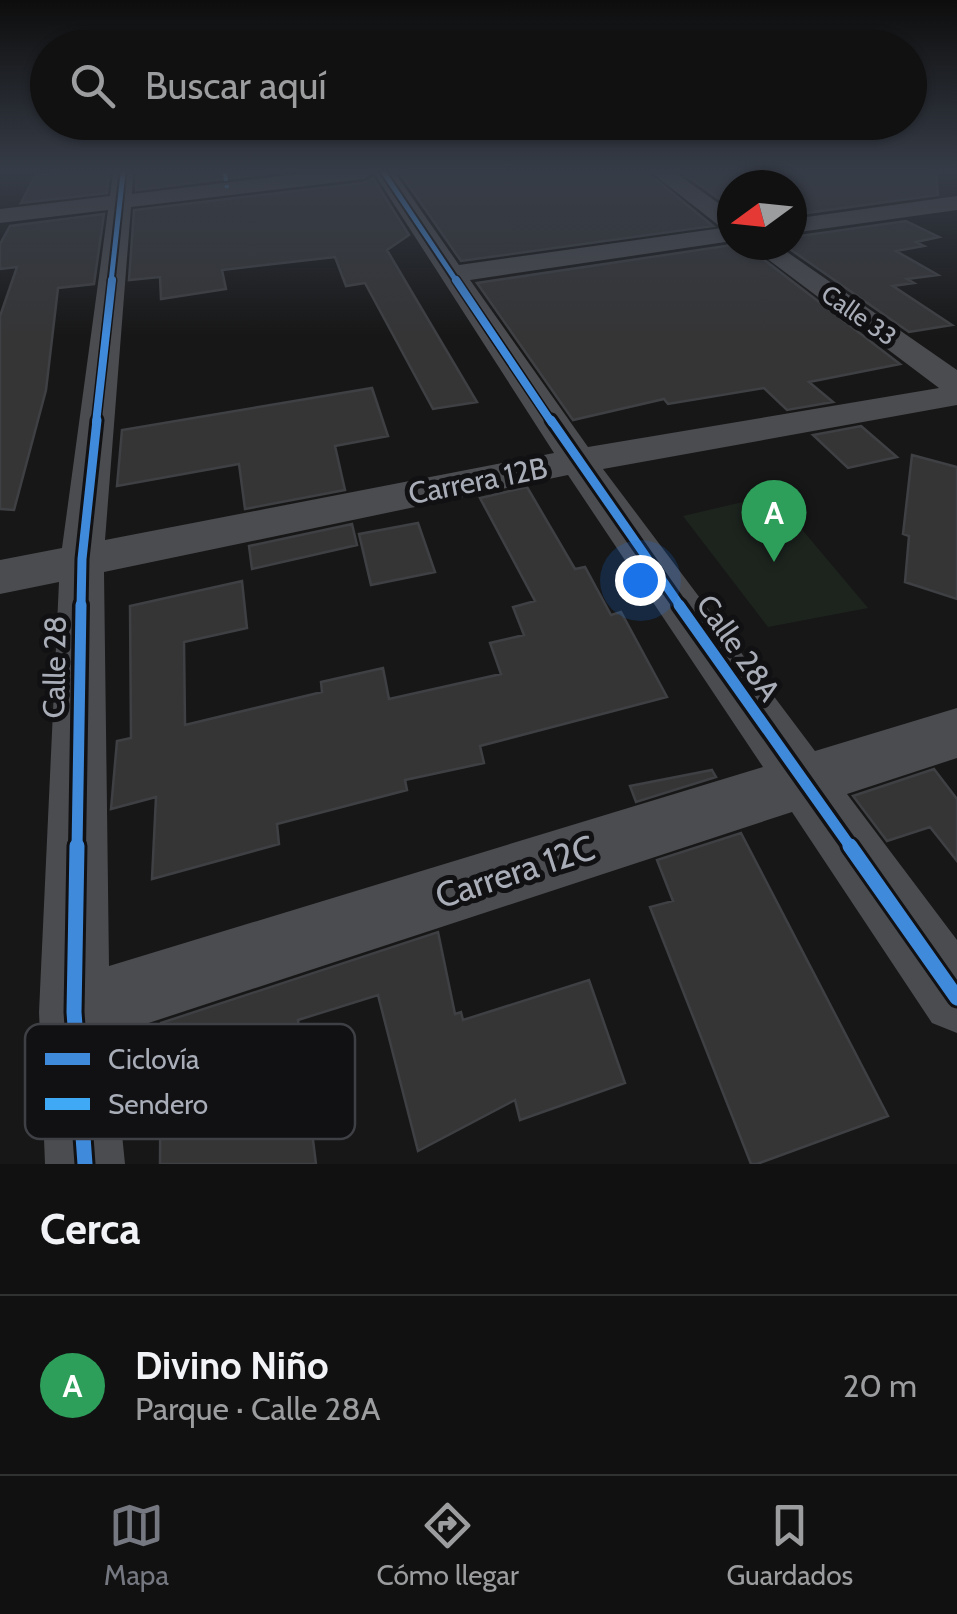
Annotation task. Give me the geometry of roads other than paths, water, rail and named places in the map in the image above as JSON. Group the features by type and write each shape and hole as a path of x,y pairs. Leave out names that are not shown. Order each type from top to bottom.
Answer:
{"street":[{"name":"Calle 28","path":"75,1024 82,559 119,227"},
{"name":"Calle 28A","path":"422,227 800,781 957,998"},
{"path":"455,274 717,236"},
{"name":"Calle 33","path":"782,260 957,385"},
{"name":"Carrera 12B","path":"0,577 578,461 957,395"},
{"name":"Carrera 12C","path":"74,1012 957,733"},
{"name":"Calle 28","path":"83,1139 85,1164"}],"place":[{"name":"Divino Niño","path":"774,562"}]}
